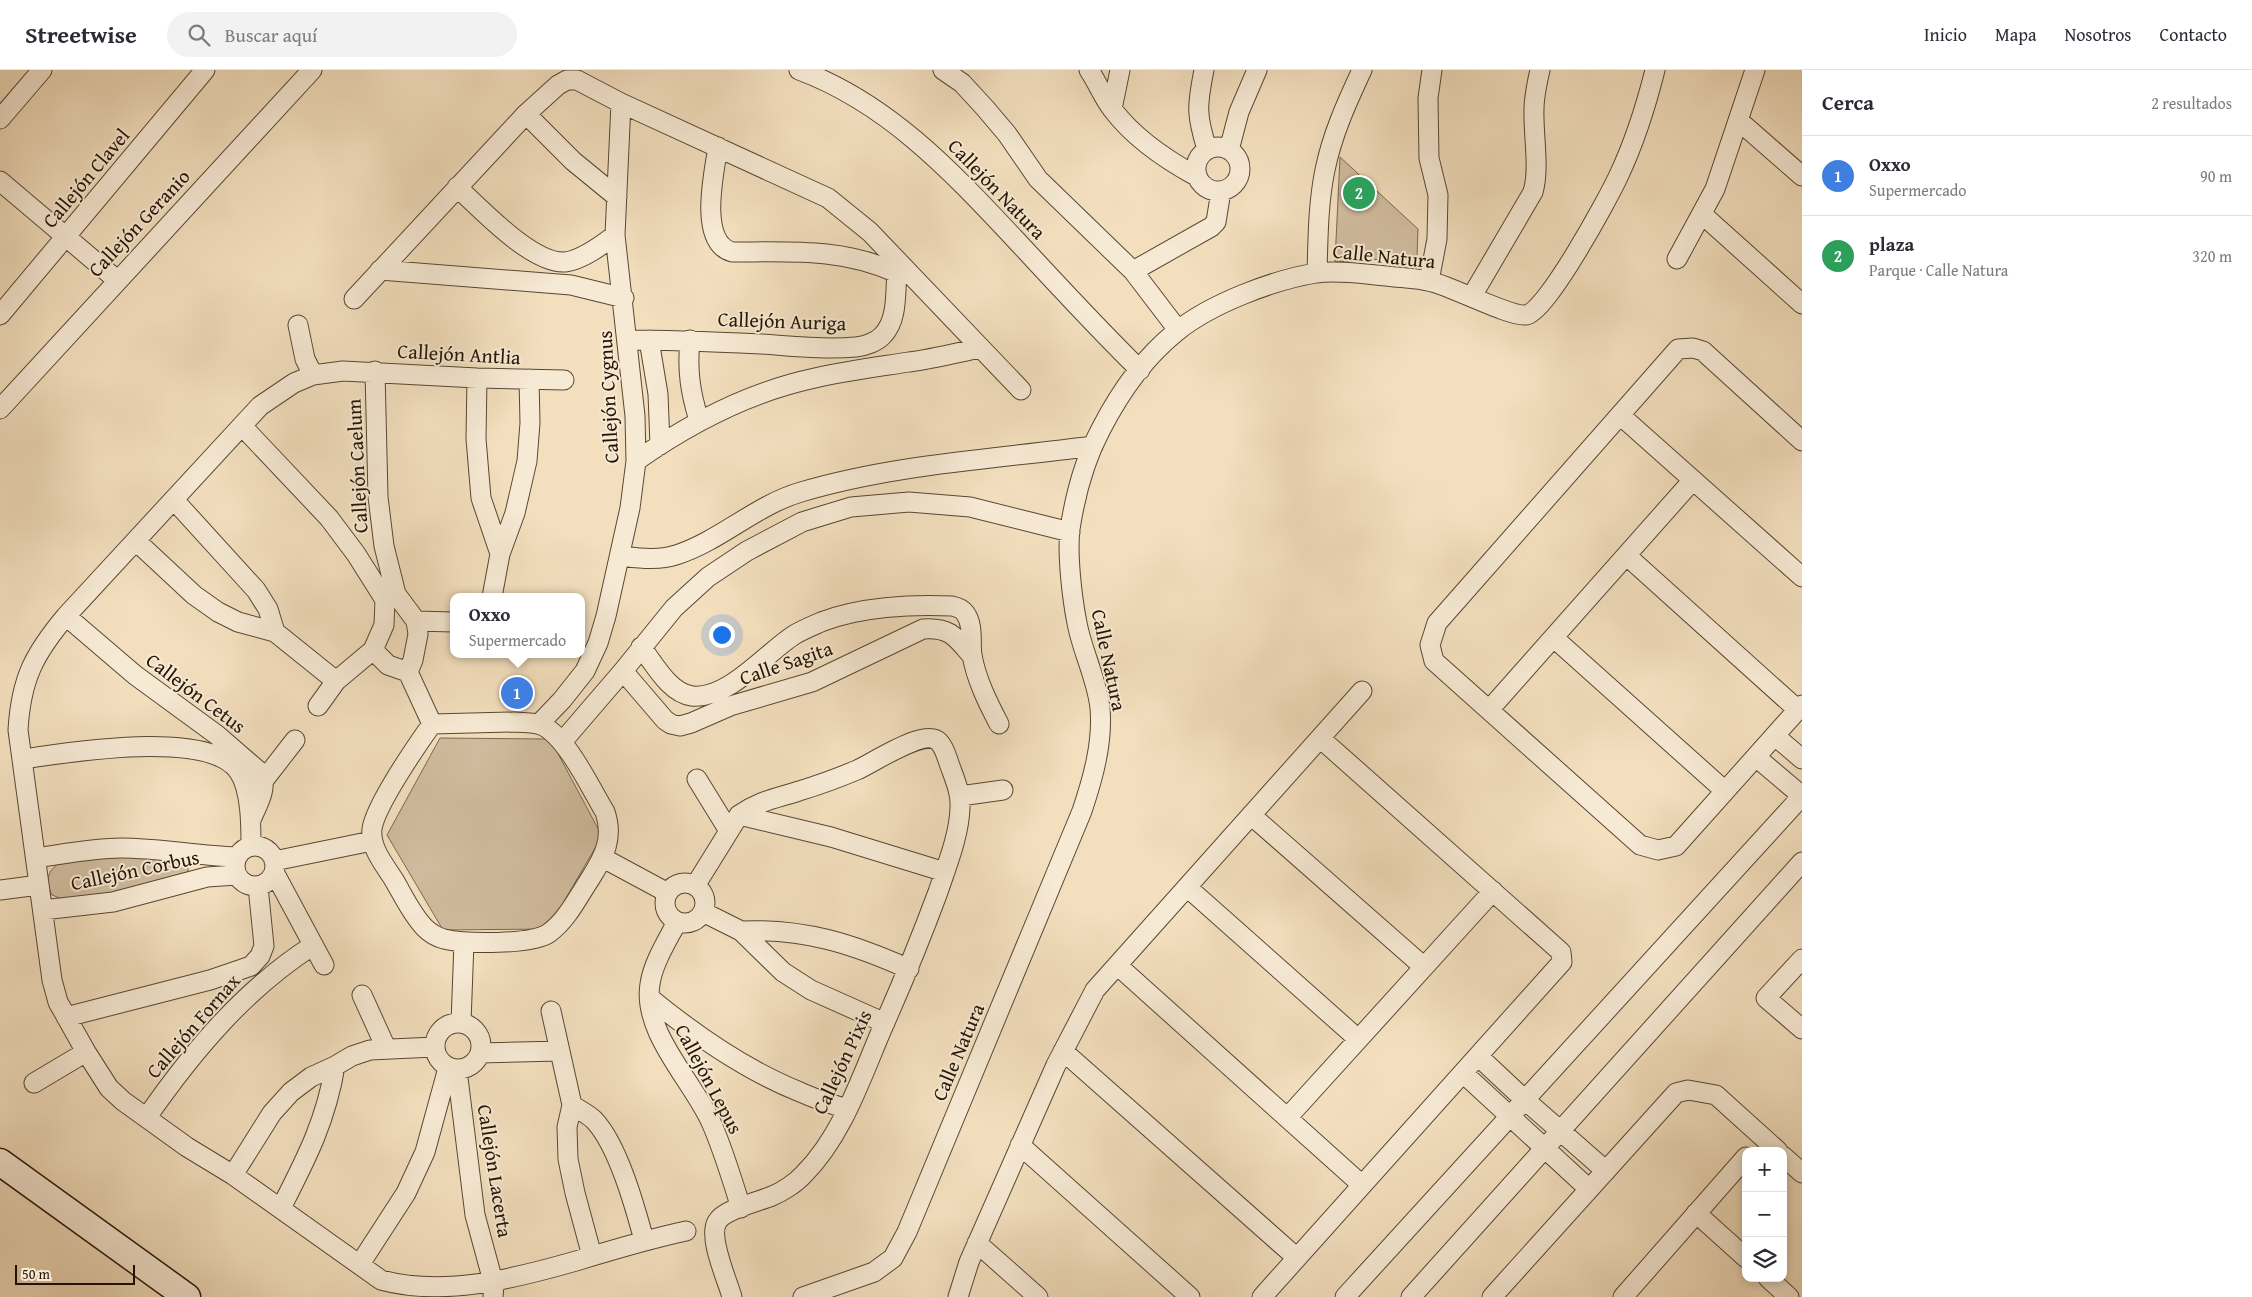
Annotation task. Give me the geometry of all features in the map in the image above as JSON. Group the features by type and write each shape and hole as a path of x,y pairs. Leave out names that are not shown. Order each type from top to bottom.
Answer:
{"main road":[{"path":"0,1162 187,1297"}],"street":[{"path":"0,119 42,70"},
{"name":"Callejón Clavel","path":"0,315 205,70"},
{"name":"Callejón Geranio","path":"0,409 312,70"},
{"name":"Callejón Natura","path":"799,70 842,88 871,105 939,161 1102,333 1140,370"},
{"name":"Callejón Natura","path":"943,70 962,83 985,108 1044,186 1133,271 1178,330"},
{"path":"1089,70 1112,109 1133,132 1173,164 1196,176 1206,188 1221,191 1234,184 1240,170 1235,155 1229,150 1214,147 1207,150 1197,161 1196,176"},
{"path":"1112,109 1120,70"},
{"path":"1204,70 1198,101 1198,123 1207,150"},
{"path":"1229,150 1239,112 1257,70"},
{"path":"1317,273 1320,205 1325,169 1343,114 1362,70"},
{"path":"1429,281 1437,239 1438,204 1438,195 1429,158 1428,98 1432,70"},
{"path":"1472,296 1533,192 1537,178 1534,160 1534,107 1540,70"},
{"name":"Calle Natura","path":"803,1297 874,1272 893,1258 911,1224 1082,811 1094,771 1100,735 1100,706 1077,624 1072,581 1070,532 1080,486 1093,446 1102,426 1140,370 1178,330 1218,306 1265,287 1317,273 1352,272 1429,281 1507,311 1525,315 1534,311 1546,299 1588,233 1619,175 1643,116 1655,70"},
{"path":"1677,260 1716,189 1755,70"},
{"path":"354,299 526,114 558,86 568,80 577,80 621,103 828,198 870,232 898,268 1021,390"},
{"name":"Callejón Cygnus","path":"539,724 562,700 588,664 598,643 606,616 630,508 636,461 635,416 624,298 615,235 621,103"},
{"path":"526,114 573,161 617,197"},
{"path":"1739,121 1802,176"},
{"path":"718,147 711,198 712,222 714,236 724,249 732,252 807,252 845,256 898,268"},
{"path":"0,181 117,280"},
{"path":"457,187 533,253 550,260 566,262 583,255 615,235"},
{"path":"1133,271 1211,227 1216,222 1221,191"},
{"path":"1703,214 1802,304"},
{"name":"Callejón Auriga","path":"628,340 690,340 831,348 857,347 872,343 883,336 890,323 895,306 898,268"},
{"path":"380,270 571,286 624,298"},
{"path":"298,325 305,359 313,375"},
{"path":"649,340 658,394 660,444"},
{"path":"690,340 687,363 689,384 700,420"},
{"path":"636,461 700,420 744,400 813,378 980,348"},
{"path":"1627,556 1800,708 1676,846 1658,850 1640,845 1434,661 1430,645 1437,623 1678,349 1693,348 1703,352 1802,441"},
{"name":"Callejón Caelum","path":"66,616 260,406 275,394 313,375 343,371 375,371 378,497 390,597 384,625 373,650"},
{"name":"Callejón Antlia","path":"375,371 477,378 529,379 530,423 527,461 515,513 500,554 493,593"},
{"path":"477,378 476,439 480,498 500,554"},
{"path":"529,379 564,380"},
{"path":"1620,415 1802,577"},
{"name":"Callejón Caelum","path":"242,426 302,486 390,597 416,621"},
{"path":"620,556 649,559 674,556 697,546 764,508 799,493 850,480 908,469 1093,446"},
{"path":"1489,710 1693,480"},
{"path":"174,500 256,590 268,609 275,632"},
{"path":"562,742 674,608 708,577 747,551 802,522 851,507 909,502 970,508 1070,532"},
{"path":"136,541 194,595 218,612 238,622 275,632 336,680"},
{"path":"641,647 664,677 682,693 691,696 728,697 794,636 821,622 848,614 878,609 939,605 960,608 969,621 972,656 986,697 999,724"},
{"path":"915,607 923,629 945,630 952,634 972,656"},
{"path":"66,616 47,639 24,682 19,706 18,730 52,980 62,1009 86,1052 109,1088 122,1101 187,1147 233,1175 281,1208 381,1280 397,1288 420,1292 450,1293 494,1291 592,1256 644,1240 686,1231"},
{"name":"Callejón Cetus","path":"66,616 235,758 261,773 264,780 261,797 251,820 242,859"},
{"path":"432,724 408,672 416,647 418,634 416,621 450,622"},
{"name":"Calle Sagita","path":"623,671 655,711 671,724 680,726 691,723 728,697 812,682 923,629"},
{"path":"1554,638 1725,791"},
{"path":"318,706 336,680 373,650 388,665 408,672"},
{"path":"958,1297 968,1262 1020,1145 1063,1051 1095,990 1362,692"},
{"path":"514,722 539,724 549,729 562,742 607,818 609,839 603,858 571,909 548,934 534,940 464,942 443,938 425,928 372,841 373,827 377,814 432,724 514,722"},
{"path":"1775,736 1802,759"},
{"name":"Callejón Pixis","path":"695,886 734,823 753,806 770,798 836,779 916,740 926,737 933,738 944,750 960,796 956,831 945,872 909,969 847,1109 827,1146 803,1176 774,1195 716,1218 714,1229 715,1241 732,1297"},
{"path":"1262,1297 1562,962 1563,958 1561,952 1320,738"},
{"path":"264,780 296,740"},
{"name":"Callejón Cetus","path":"22,759 94,749 156,746 188,749 235,758"},
{"path":"1345,1297 1802,796 1756,757"},
{"name":"Callejón Cetus","path":"235,758 243,780 251,820"},
{"path":"697,779 734,823 831,837 945,872"},
{"path":"960,796 1003,790"},
{"path":"1251,815 1424,967"},
{"path":"324,965 312,946 274,867 266,849 242,859 245,884 258,886 264,884 274,867 372,841"},
{"name":"Callejón Corbus","path":"36,858 119,848 242,859"},
{"path":"187,883 197,868 195,861 189,855"},
{"path":"603,858 668,893"},
{"name":"Callejón Corbus","path":"43,910 113,902 208,878 242,859"},
{"path":"1410,1297 1561,1132 1802,862"},
{"path":"680,884 695,886 704,897 703,912 695,920 683,923 677,922 670,917 666,910 665,901 668,893 680,884"},
{"path":"0,890 39,885"},
{"name":"Callejón Fornax","path":"62,1009 210,980 251,966 260,956 264,946 258,886"},
{"path":"1187,887 1358,1039"},
{"path":"1287,1118 1493,891"},
{"path":"703,912 742,932 783,972 811,990 885,1023"},
{"name":"Callejón Lepus","path":"677,922 655,968 650,985 650,998 658,1032 711,1121 741,1208"},
{"path":"742,932 786,931 837,941 909,969"},
{"path":"461,1022 464,942"},
{"name":"Callejón Fornax","path":"147,1117 192,1056 229,1016 262,982 312,946"},
{"path":"1802,959 1766,998 1802,1029"},
{"path":"1117,965 1362,1185"},
{"path":"362,995 386,1048"},
{"name":"Callejón Lepus","path":"650,998 703,1038 746,1066 798,1092 847,1109"},
{"path":"551,1011 572,1105 567,1126 568,1159 575,1194 592,1256"},
{"path":"461,1022 470,1026 478,1033 481,1043 480,1053 472,1065 453,1069 441,1063 436,1056 434,1047 436,1037 442,1028 451,1023 461,1022"},
{"path":"233,1175 272,1113 291,1092 311,1077 352,1056 386,1048 434,1047"},
{"path":"1063,1051 1297,1258"},
{"path":"34,1077 57,1069 86,1052"},
{"path":"480,1053 559,1052"},
{"path":"1478,1056 1525,1100 1606,1170"},
{"path":"281,1208 320,1127 330,1096 335,1066"},
{"path":"360,1264 406,1193 425,1152 453,1069"},
{"name":"Callejón Lacerta","path":"453,1069 475,1215 494,1291"},
{"path":"1462,1073 1590,1189"},
{"path":"1492,1297 1676,1093 1688,1090 1716,1095 1757,1144"},
{"path":"572,1105 594,1120 610,1145 624,1175 644,1240"},
{"path":"1020,1145 1190,1297"},
{"path":"1787,1160 1802,1173"},
{"path":"1632,1294 1696,1213 1742,1161"},
{"path":"1696,1213 1742,1254"},
{"path":"977,1243 1038,1297"},
{"path":"1772,1282 1789,1297"}],"shaded area":[{"path":"1340,157 1418,229 1417,257 1335,262"},
{"path":"440,738 545,739 555,748 602,836 548,929 443,930 387,835"},
{"path":"110,854 185,862 188,864 188,874 116,897 62,899 52,895 48,886 48,877 52,869 60,863"}],"place":[{"name":"plaza","path":"1359,193"},
{"name":"Oxxo","path":"517,693"}]}
